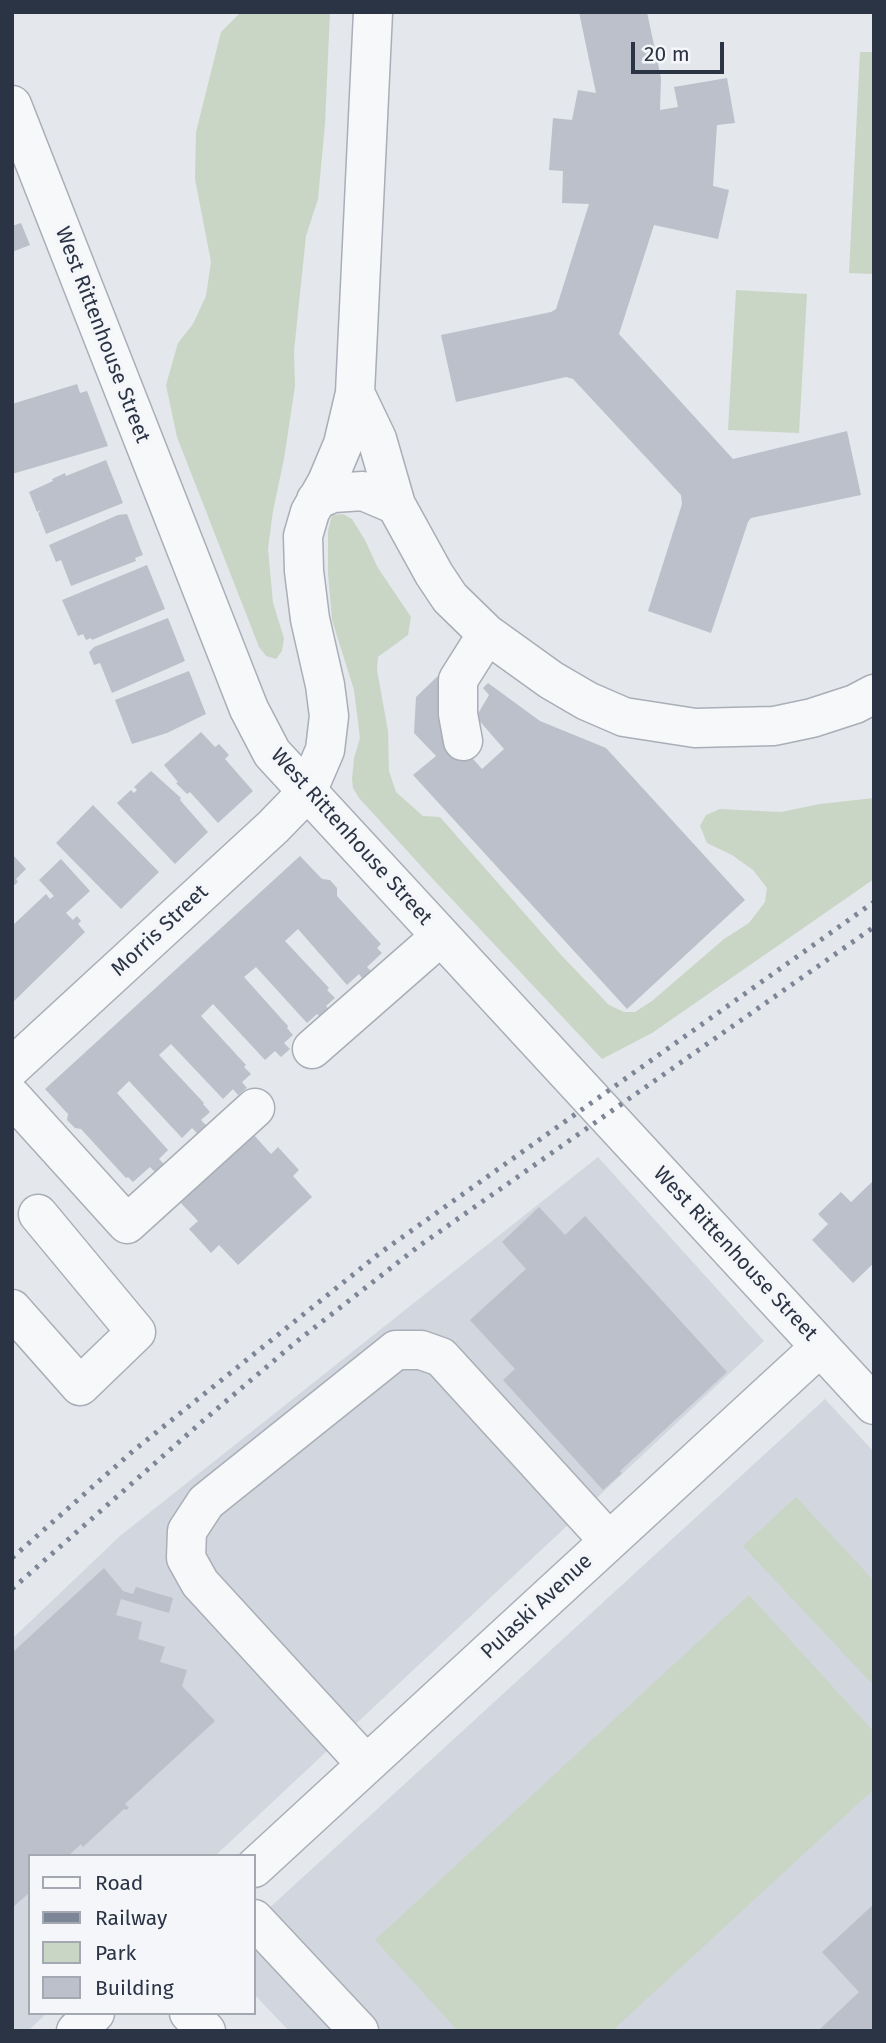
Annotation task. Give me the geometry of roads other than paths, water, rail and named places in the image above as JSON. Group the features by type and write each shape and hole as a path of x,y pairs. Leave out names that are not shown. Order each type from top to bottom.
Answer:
{"street":[{"path":"307,792 325,750 329,728 325,685 310,619 303,536 316,500 343,444 355,393 373,12"},
{"name":"West Rittenhouse Street","path":"12,105 249,709 272,754 874,1405"},
{"path":"355,393 377,439 396,505 428,565 450,598 487,634 551,680 587,701 624,717 695,728 774,726 812,718 855,704 874,694"},
{"path":"316,500 333,493 363,491 396,505"},
{"path":"463,741 458,714 462,691 487,634"},
{"name":"Morris Street","path":"12,1067 273,827 307,792"},
{"path":"312,1049 441,936"},
{"path":"12,1097 128,1224 255,1108"},
{"path":"12,1309 80,1386 136,1332 38,1214"},
{"name":"Pulaski Avenue","path":"256,1866 820,1347"},
{"path":"366,1764 200,1583 186,1558 187,1531 206,1502 396,1350 421,1350 441,1357 609,1541"},
{"path":"256,1921 359,2031"},
{"path":"76,2031 93,2015"},
{"path":"191,2015 206,2031"}],"railway":[{"path":"12,1558 133,1451 380,1253 874,902"},
{"path":"12,1589 296,1342 419,1246 874,927"}]}
